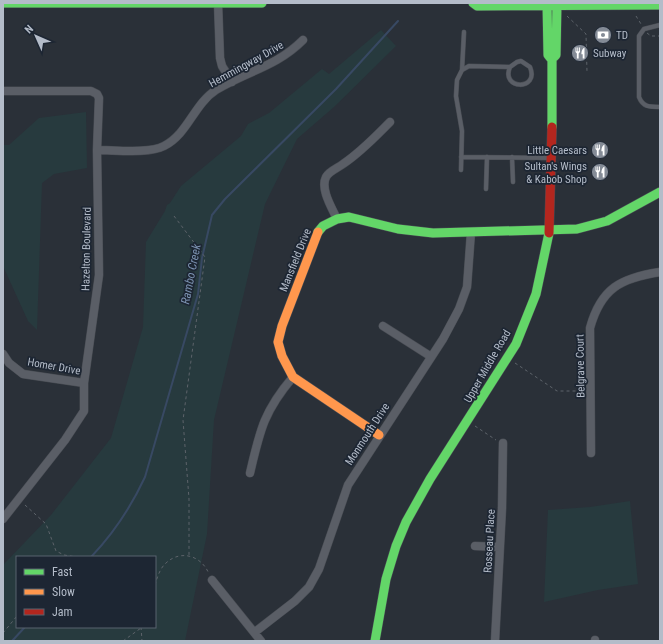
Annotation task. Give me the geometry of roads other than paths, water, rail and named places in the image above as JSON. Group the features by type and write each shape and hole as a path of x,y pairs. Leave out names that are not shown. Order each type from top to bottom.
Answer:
{"street":[{"path":"3,3 262,3"},
{"path":"218,3 220,58 222,66 232,82"},
{"path":"473,3 477,6 547,4 660,5"},
{"name":"Upper Middle Road","path":"547,4 548,55 552,60"},
{"name":"Upper Middle Road","path":"375,641 382,598 396,546 426,485 516,344 536,294 550,230 552,60 556,55 557,4"},
{"name":"Hemmingway Drive","path":"97,150 139,150 163,147 180,134 201,105 215,91 290,53 303,40"},
{"name":"Hazelton Boulevard","path":"3,91 90,91 97,94 99,98 97,150 99,275 84,383 84,411 79,420 3,519"},
{"path":"390,122 357,154 332,171 326,177 325,184 328,199 337,219 349,217 398,229 421,232 577,229 607,221 660,192"},
{"name":"Mansfield Drive","path":"337,219 323,226 316,235 282,326 278,342 287,370 293,377 310,390 379,435"},
{"name":"Monmouth Drive","path":"255,632 295,601 309,587 319,569 348,485 379,435 424,368 430,356 443,339 456,315 467,287 471,232"},
{"name":"Belgrave Court","path":"591,453 590,328 594,313 602,299 612,288 629,279 660,272"},
{"path":"382,326 430,356"},
{"name":"Homer Drive","path":"3,354 9,363 23,374 84,383"},
{"path":"250,473 261,428 268,411 280,392 293,377"},
{"name":"Rosseau Place","path":"495,641 500,547 503,443"},
{"path":"475,546 500,547"},
{"path":"212,580 261,641"}],"lane":[{"path":"660,25 644,28 639,36 639,97 642,104 648,107 660,107"},
{"path":"461,170 462,131 456,96 457,80 462,70 464,32"},
{"path":"462,70 469,66 510,67 517,62 528,64 532,70 530,80 522,85 515,84 508,74 510,67"},
{"path":"461,157 552,158"},
{"path":"486,189 487,157"},
{"path":"512,157 512,182"}],"waterway":[{"name":"Rambo Creek","path":"92,556 107,539 121,519 134,499 145,477 198,294 202,258 212,215 225,199 336,89 398,21"},
{"name":"Rambo Creek","path":"12,641 24,628"}],"place":[{"name":"TD","path":"603,35"},
{"name":"Subway","path":"580,53"},
{"name":"Little Caesars","path":"600,150"},
{"name":"Sultan's Wings & Kabob Shop","path":"600,172"}]}
